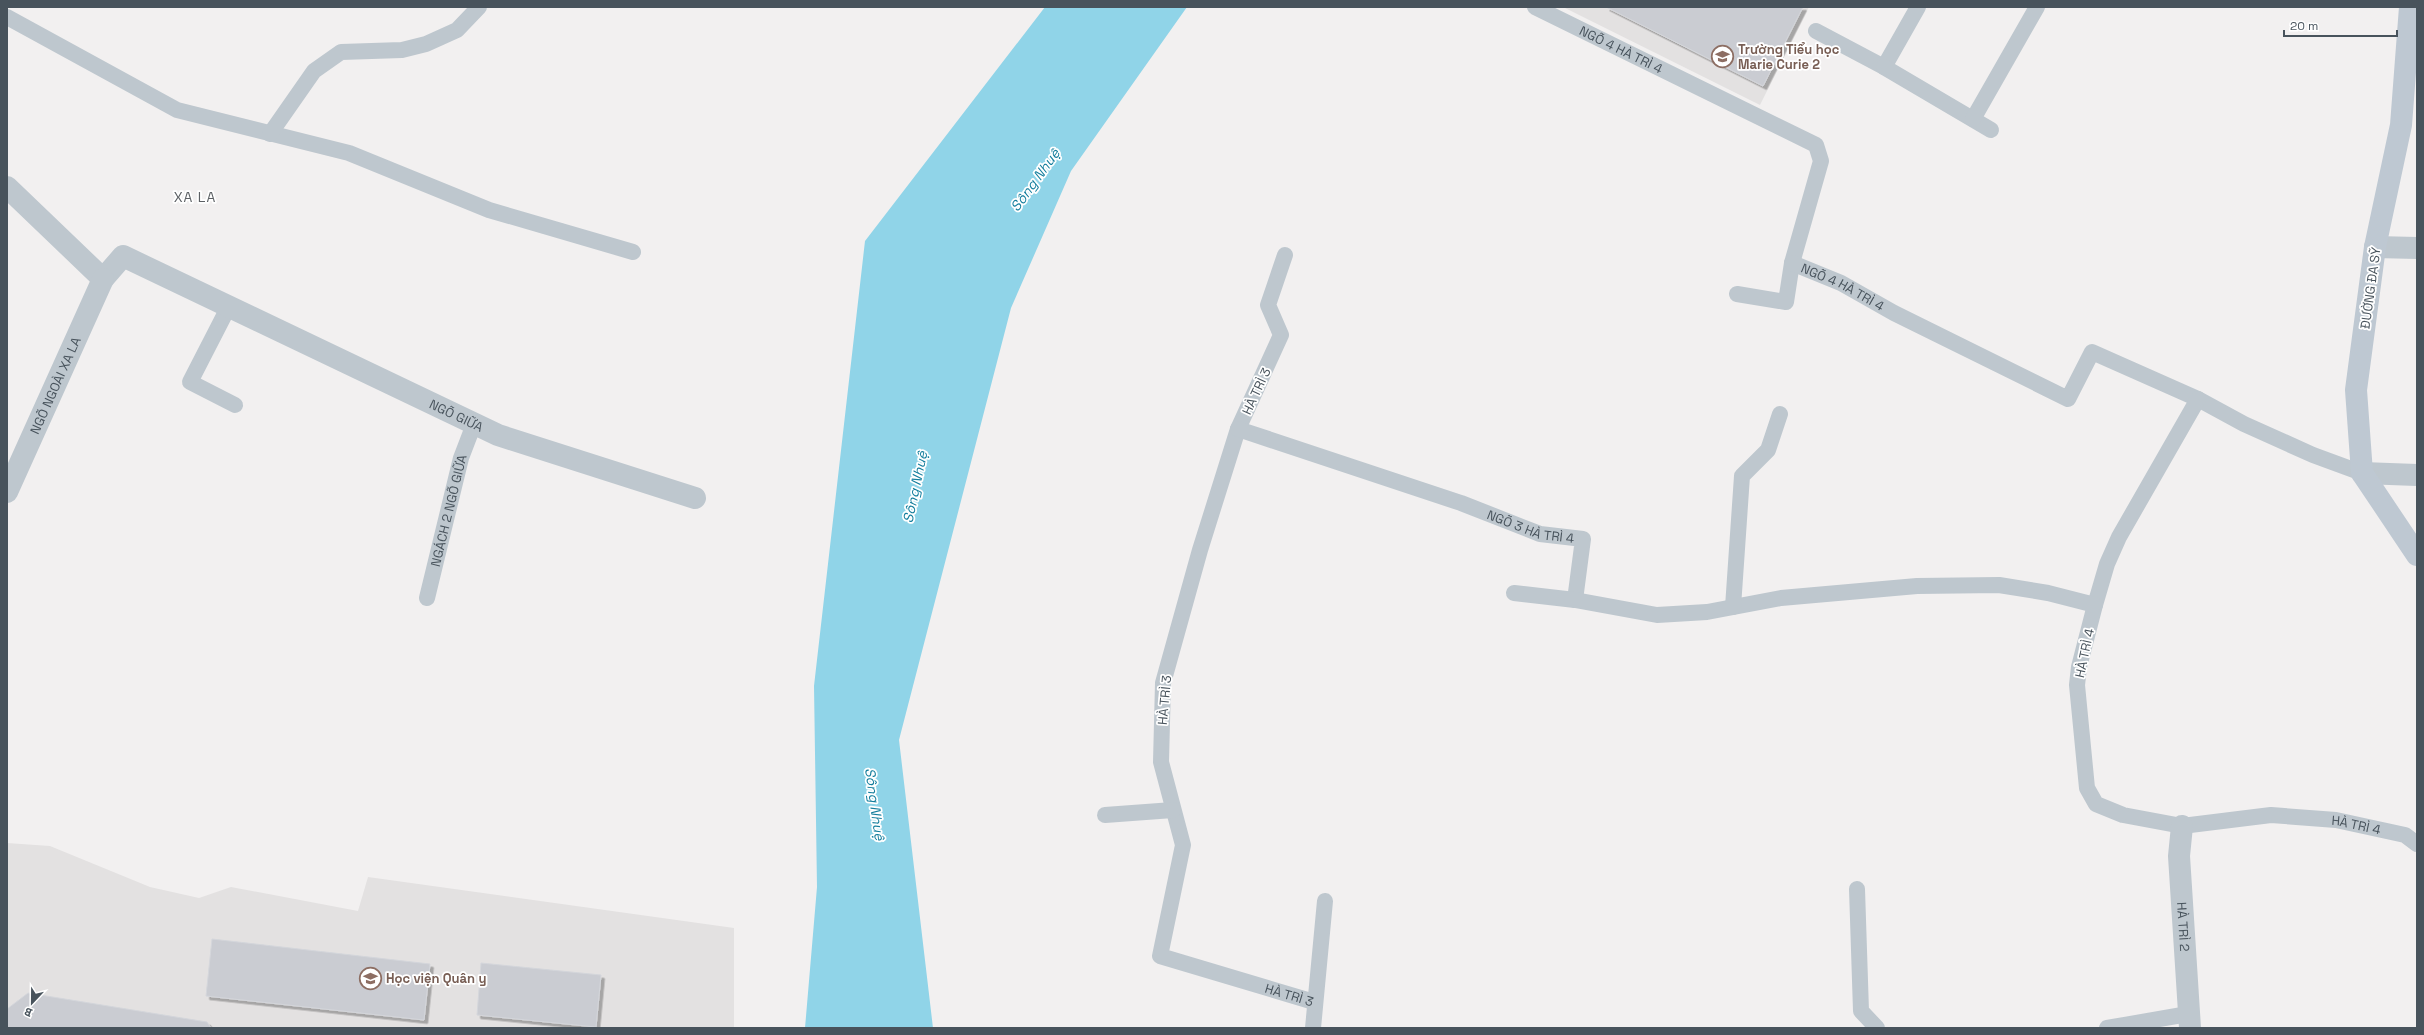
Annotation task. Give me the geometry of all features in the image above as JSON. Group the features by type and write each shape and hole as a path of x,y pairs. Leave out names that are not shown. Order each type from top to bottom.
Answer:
{"street":[{"name":"ĐƯỜNG ĐA SỸ","path":"2410,7 2401,125 2375,246 2356,390 2362,473 2417,555"},
{"path":"7,188 103,279"},
{"path":"2375,246 2417,248"},
{"name":"NGÕ NGOÀI XA LA","path":"7,492 103,279 123,256 228,308"},
{"name":"NGÕ GIỮA","path":"228,308 498,435 695,498"},
{"path":"2362,473 2417,475"},
{"name":"HÀ TRÌ 2","path":"2182,826 2179,856 2189,1021"}],"lane":[{"path":"270,134 314,71 341,52 402,50 426,44 457,30 479,7"},
{"name":"NGÕ 4 HÀ TRÌ 4","path":"1535,7 1816,145 1820,161 1792,263 1841,283 1894,313 2068,399 2092,352 2198,399"},
{"path":"1884,67 1918,7"},
{"path":"1973,119 2036,7"},
{"path":"7,17 177,110 349,153 489,210 633,252"},
{"path":"1816,31 1884,67 1991,130"},
{"name":"HÀ TRÌ 3","path":"1285,255 1268,305 1281,335 1238,429 1200,550 1163,683 1161,762 1183,845 1160,956 1314,1002 1313,1028"},
{"path":"1737,294 1786,302 1792,263"},
{"path":"228,308 190,382 235,405"},
{"path":"2198,399 2244,424 2313,455 2362,473"},
{"name":"HÀ TRÌ 4","path":"2198,399 2119,537 2106,564 2079,667 2077,685 2087,788 2096,804 2123,815 2182,826 2271,815 2336,820 2405,835 2417,844"},
{"path":"1733,607 1742,476 1768,450 1780,414"},
{"name":"NGÁCH 2 NGÕ GIỮA","path":"427,598 461,458 474,424"},
{"name":"NGÕ 3 HÀ TRÌ 4","path":"1238,429 1462,502 1540,534 1583,539 1575,600"},
{"path":"1514,593 1575,600 1657,615 1707,612 1781,598 1917,586 1999,585 2048,593 2095,605"},
{"path":"1105,815 1173,810"},
{"path":"1857,889 1861,1011 1876,1028"},
{"path":"1314,1002 1325,901"},
{"path":"2107,1028 2189,1021"}],"shaded area":[{"name":"Trường Tiểu học Marie Curie 2","path":"1563,7 1809,7 1760,105"},
{"name":"Học viện Quân y","path":"7,843 50,846 150,887 199,898 231,887 358,911 368,877 734,928 734,1028 7,1028"}],"water":[{"name":"Sông Nhuệ","path":"1045,7 1187,7 1071,171 1011,308 899,740 933,1028 805,1028 817,887 814,686 865,241"}],"building":[{"name":"Trường Tiểu học Marie Curie 2","path":"1606,7 1803,7 1763,86"},
{"path":"212,939 430,964 424,1020 206,996"},
{"path":"481,963 601,975 596,1027 477,1015"},
{"path":"28,993 207,1022 211,1028 7,1028 7,1009"}],"place":[{"name":"Trường Tiểu học Marie Curie 2","path":"1723,56"},
{"name":"Học viện Quân y","path":"371,978"}],"district":[{"name":"XA LA","path":"195,197"}]}
